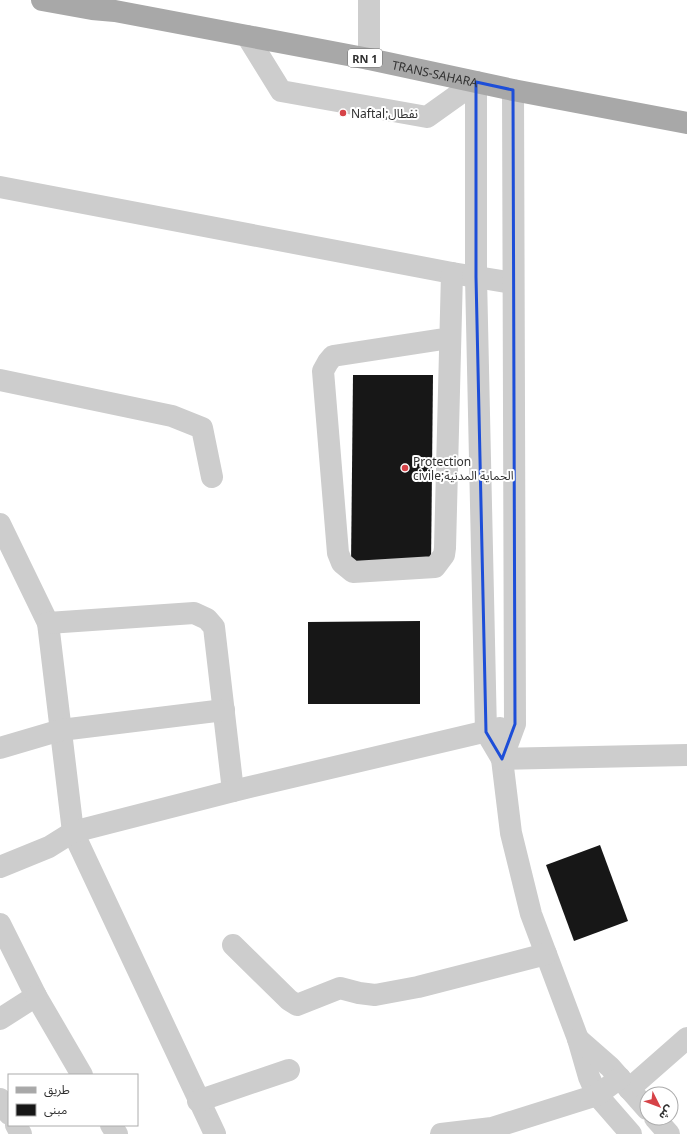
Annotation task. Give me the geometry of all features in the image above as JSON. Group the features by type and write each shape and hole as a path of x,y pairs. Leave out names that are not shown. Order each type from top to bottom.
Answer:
{"main road":[{"name":"TRANS-SAHARA","path":"42,0 93,5 116,11 369,59 513,90 687,123"}],"street":[{"path":"369,0 369,59"},
{"path":"247,36 281,91 427,117 476,82"},
{"path":"476,82 476,277 486,732 502,758 511,833 531,914 578,1039 584,1062 597,1095 631,1134"},
{"path":"502,758 515,724 513,90"},
{"path":"0,187 452,273 513,283"},
{"path":"450,338 333,356 323,371 338,553 342,563 353,572 434,567 444,555 452,273"},
{"path":"0,380 172,416 202,428 212,477"},
{"path":"0,524 48,623 73,832 198,1101 215,1134"},
{"path":"48,623 194,614 207,619 214,627 233,791"},
{"path":"0,748 61,730 224,710"},
{"path":"0,867 49,847 73,832 233,791 515,724"},
{"path":"502,758 687,755"},
{"path":"0,924 36,996 81,1074"},
{"path":"234,945 289,1000 297,1005 340,988 375,995 418,986 546,954"},
{"path":"0,1019 36,996"},
{"path":"441,1134 491,1131 597,1095 624,1084 687,1038"},
{"path":"578,1039 595,1053 639,1100"},
{"path":"198,1101 289,1070"},
{"path":"0,1099 8,1112"},
{"path":"662,1126 669,1134"}],"highlighted area":[{"path":"476,82 513,90 515,724 502,759 486,732 476,277"}],"building":[{"path":"353,375 433,375 431,566 351,566"},
{"path":"420,621 420,704 308,704 308,622"},
{"path":"600,845 628,921 574,941 546,865"}],"place":[{"name":"Naftal;نفطال","path":"343,113"},
{"name":"Protection civile;الحماية المدنية","path":"405,468"}]}
